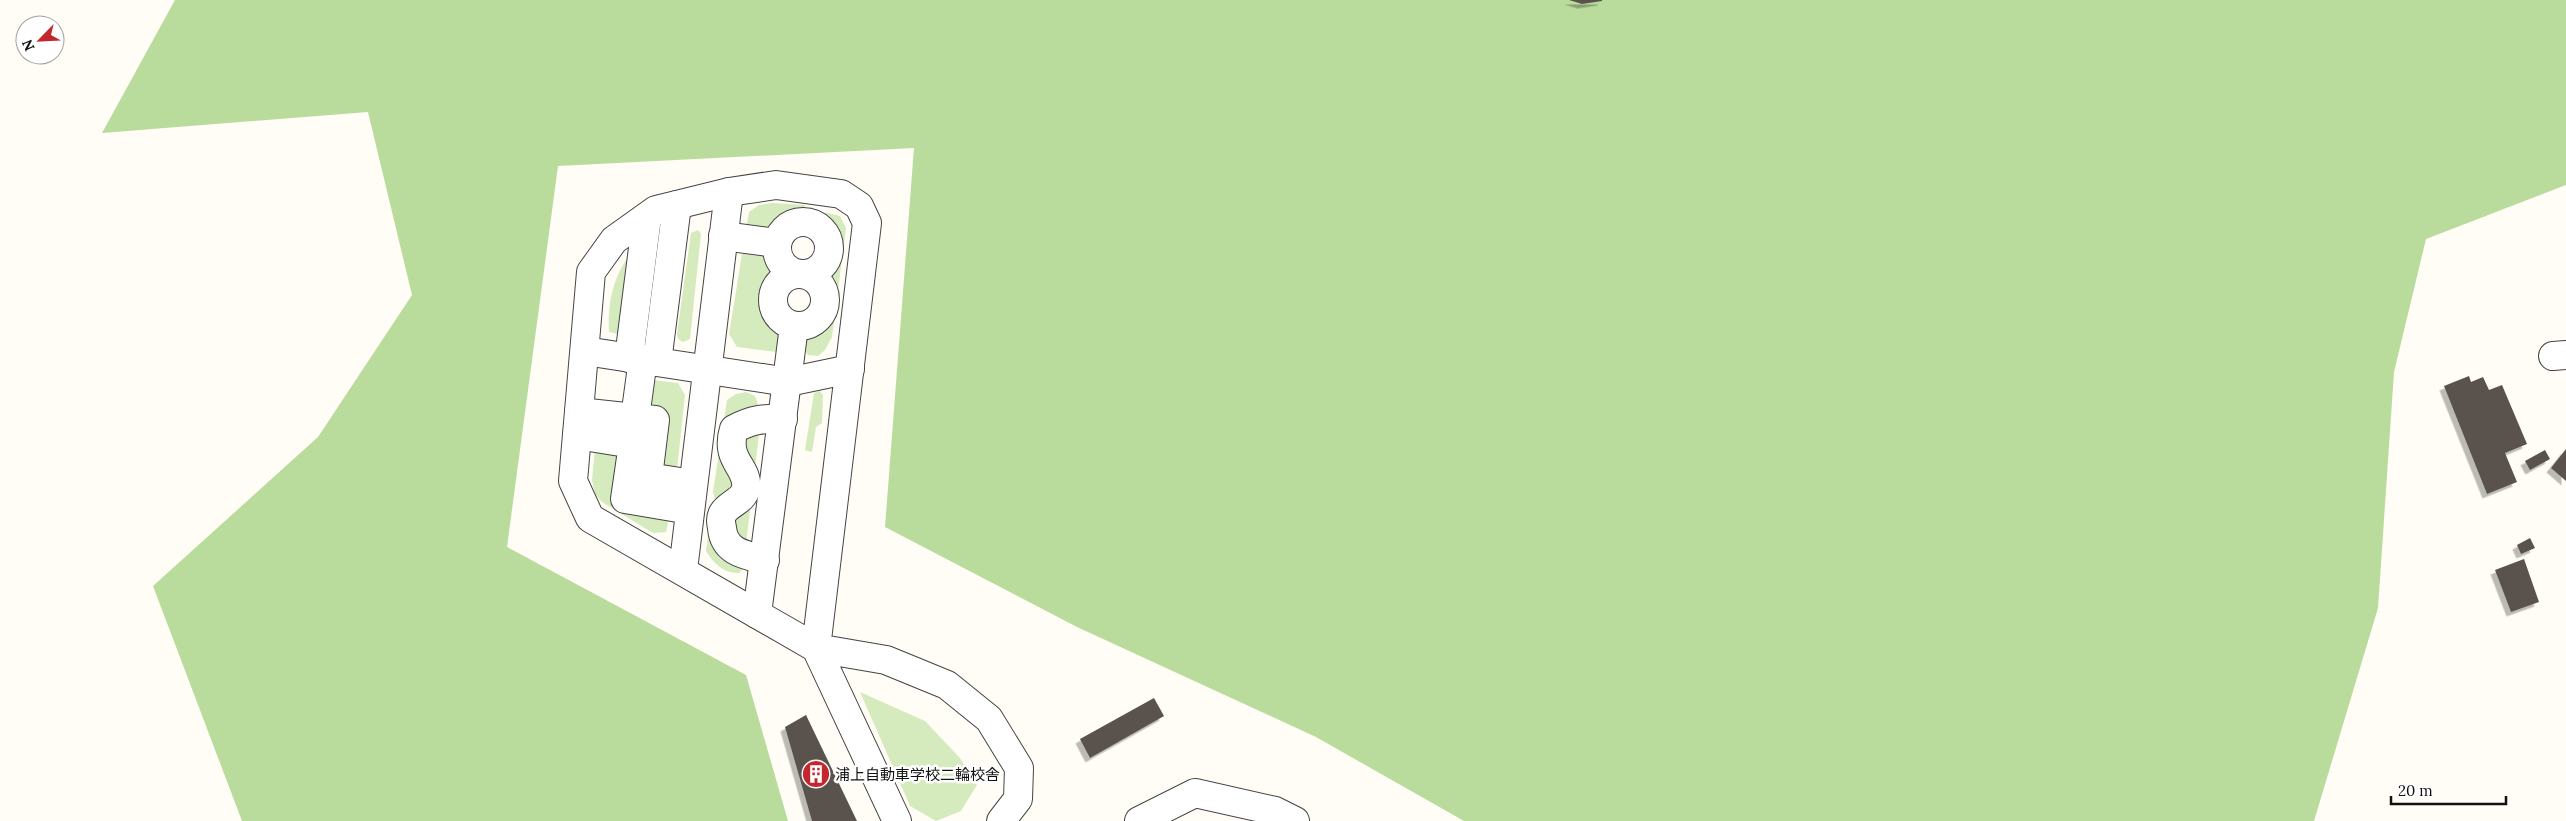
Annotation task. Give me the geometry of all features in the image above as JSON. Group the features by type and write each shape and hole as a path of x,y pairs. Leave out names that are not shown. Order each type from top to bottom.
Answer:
{"lane":[{"path":"897,821 816,648 867,223 859,206 841,194 776,185 729,192 656,210 614,240 591,272 573,481 590,518 816,648 886,660 947,685 989,719 1019,768 1018,799 1001,821"},
{"path":"808,222 824,191"},
{"path":"683,570 729,192"},
{"path":"635,418 643,360 677,205"},
{"path":"643,360 646,216"},
{"path":"777,243 780,236 792,225 808,222 823,232 829,248 827,257 816,270 799,274 783,279 773,293 774,310 779,318 794,326 812,323 823,311 825,302 821,286 808,275 799,274 791,271 780,260 777,243"},
{"path":"723,236 777,243"},
{"path":"757,614 794,326"},
{"path":"585,351 788,382 850,368"},
{"path":"578,424 635,418 655,420 648,477 723,512"},
{"path":"764,560 736,553 722,535 721,521 723,512 741,499 746,487 744,474 733,455 730,443 734,429 750,421 764,418 782,419"},
{"path":"578,424 633,444 625,499 692,497"},
{"path":"1139,821 1184,811 1195,793 1275,811 1286,819"}],"green space":[{"path":"175,0 2566,0 2566,185 2426,239 2394,372 2378,608 2314,821 1464,821 1316,737 1077,627 885,527 914,148 558,166 507,547 746,675 788,821 242,821 153,586 318,437 412,295 368,112 102,133"},
{"path":"773,203 805,205 806,212 767,233 746,229 749,212 759,205"},
{"path":"828,213 840,216 846,228 832,337 825,350 818,356 808,355 801,346 801,333 811,328 825,316 830,303 821,275 830,261 834,248 832,234 821,221 821,214"},
{"path":"698,230 701,234 690,339 683,342 678,339 677,334 691,233"},
{"path":"752,249 770,251 781,273 765,293 764,300 767,314 780,328 777,352 737,347 729,334 742,254"},
{"path":"630,255 618,334 609,332 610,301 615,281"},
{"path":"652,380 678,383 685,395 677,469 656,474 642,413"},
{"path":"820,391 823,395 822,423 816,427 812,452 805,450 814,393"},
{"path":"746,392 755,396 759,407 736,417 740,488 721,505 715,500 713,492 727,400 736,394"},
{"path":"755,428 759,434 746,544 743,547 727,521 730,514 736,441"},
{"path":"595,448 626,449 669,518 666,532 653,533 602,502 595,494 592,480"},
{"path":"711,515 744,568 739,573 724,570 712,560 706,551"},
{"path":"860,692 925,721 960,758 977,785 961,811 936,821 910,806"}],"building":[{"path":"1569,0 1602,0 1602,1 1582,4"},
{"path":"2469,376 2471,382 2483,377 2489,390 2502,385 2527,444 2505,453 2517,482 2487,494 2444,386"},
{"path":"2566,449 2566,481 2551,468"},
{"path":"2545,450 2550,459 2530,470 2525,461"},
{"path":"2530,538 2535,548 2521,554 2517,545"},
{"path":"2524,559 2539,602 2511,612 2495,570"},
{"path":"1154,698 1164,716 1090,758 1080,739"},
{"name":"浦上自動車学校二輪校舎","path":"806,715 857,821 812,821 785,727"}],"place":[{"name":"浦上自動車学校二輪校舎","path":"816,774"}]}
